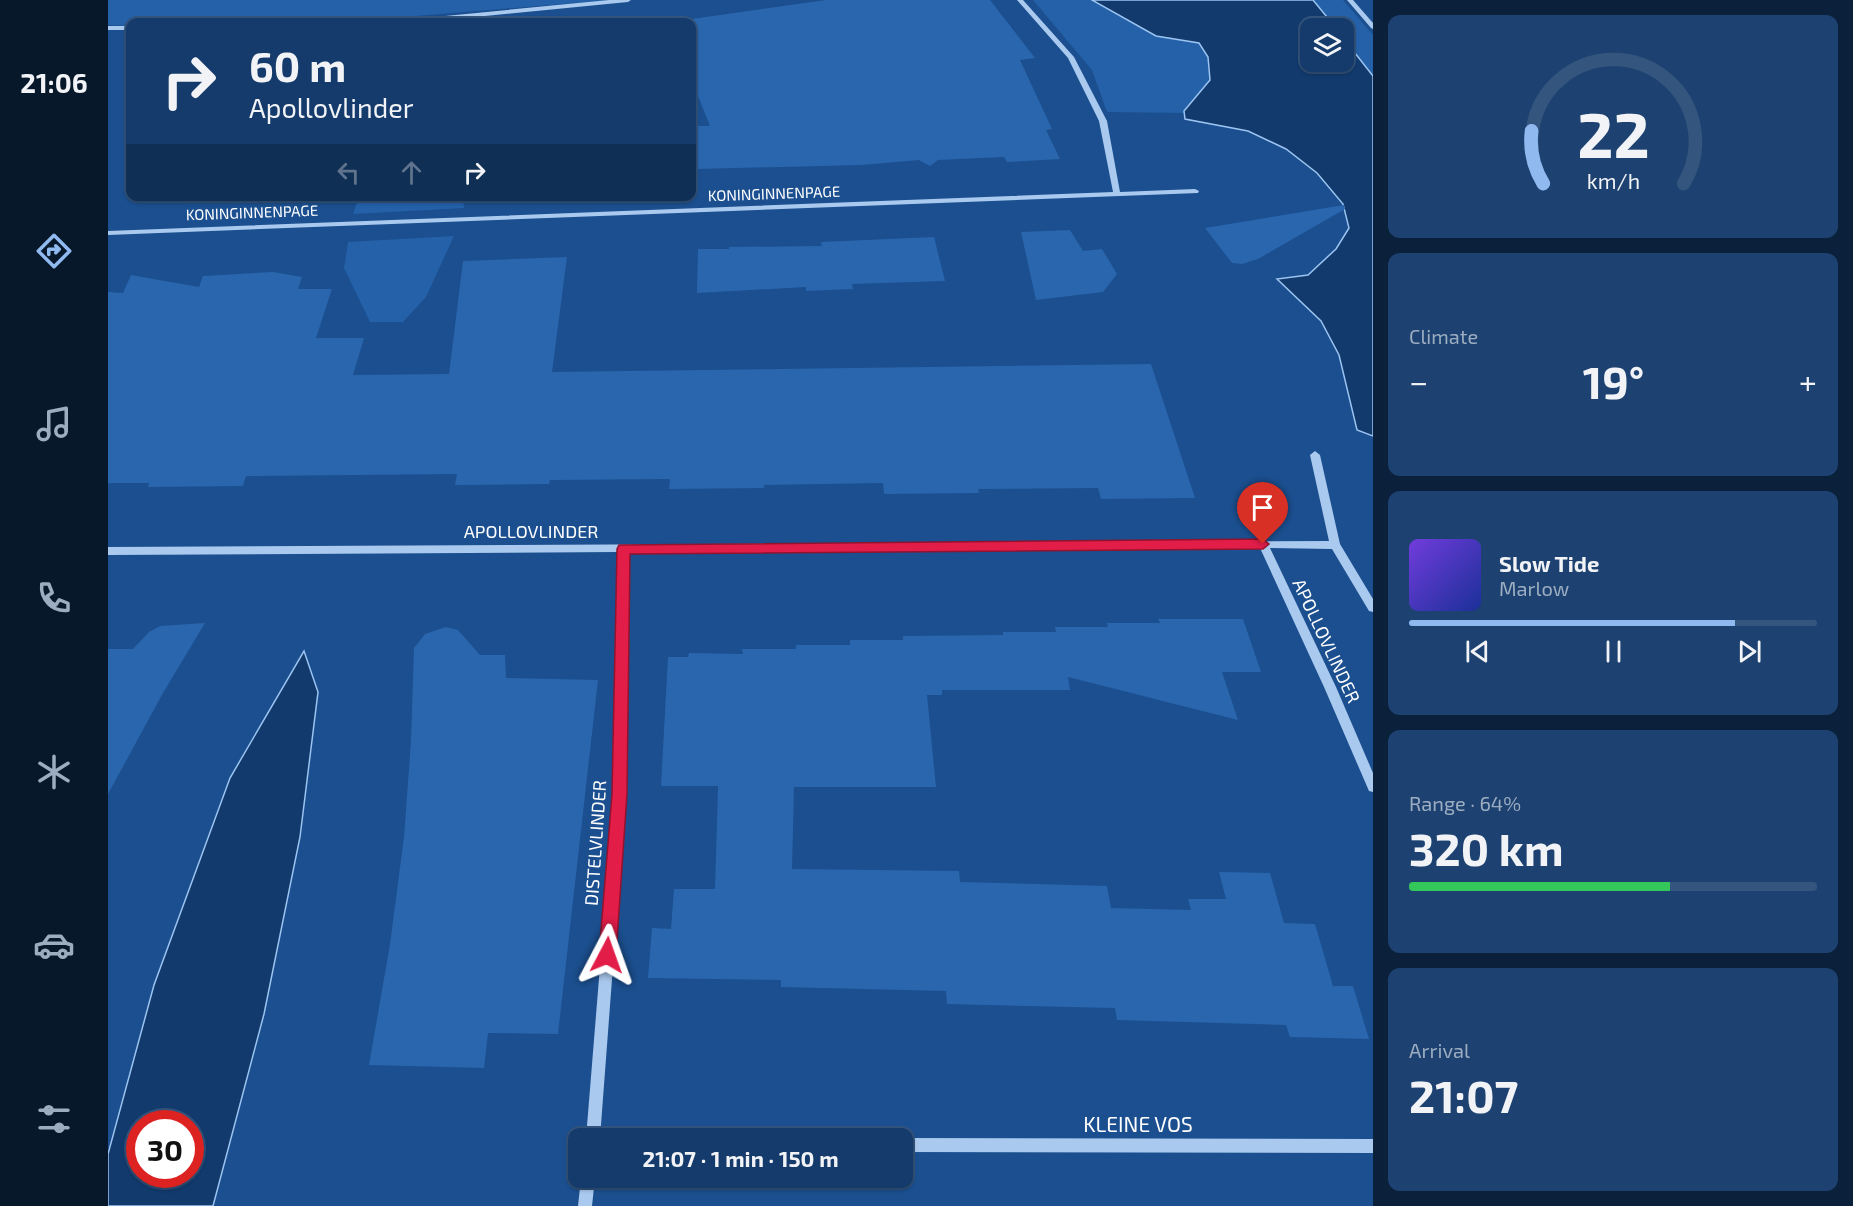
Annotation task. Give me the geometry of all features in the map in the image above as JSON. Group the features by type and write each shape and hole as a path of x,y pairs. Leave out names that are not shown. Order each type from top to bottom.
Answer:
{"street":[{"path":"445,18 628,0"},
{"path":"1020,0 1071,57 1103,121 1117,194"},
{"path":"1350,0 1373,27"},
{"path":"108,28 126,28"},
{"name":"KONINGINNENPAGE","path":"108,233 1195,191"},
{"path":"1315,454 1335,545 1373,608"},
{"path":"1263,544 1335,545"},
{"name":"APOLLOVLINDER","path":"108,551 1263,544 1330,687 1373,787"},
{"name":"DISTELVLINDER","path":"594,1128 620,794 623,549"},
{"name":"KLEINE VOS","path":"913,1145 1373,1146"},
{"path":"585,1206 587,1188"}],"shaded area":[{"path":"108,0 612,0 392,18 126,18 126,26 108,25"},
{"path":"1033,0 1092,0 1156,36 1199,43 1208,57 1210,80 1184,113 1107,112 1092,70"},
{"path":"1092,0 1313,0 1328,18 1300,18 1300,72 1354,72 1354,52 1373,76 1373,436 1357,430 1339,355 1321,321 1277,279 1308,275 1336,249 1349,228 1343,204 1317,173 1286,149 1248,131 1185,119 1184,111 1210,80 1208,57 1199,43 1156,36"},
{"path":"1313,0 1343,0 1373,35 1373,76 1354,52 1354,18 1328,18"},
{"path":"358,201 463,201 464,208 353,214"},
{"path":"454,236 426,297 403,322 370,322 344,268 348,242"},
{"path":"304,651 318,692 300,837 264,1014 213,1206 108,1206 108,1154 154,985 230,778"}],"building":[{"path":"826,0 990,0 1035,58 1020,60 1052,129 1046,130 1060,159 1007,162 1004,157 938,160 930,166 919,160 862,165 696,169 696,126 710,126 696,91 696,18"},
{"path":"1344,205 1345,209 1258,259 1242,264 1232,263 1205,228"},
{"path":"1070,230 1083,251 1102,249 1117,274 1103,292 1036,300 1021,232"},
{"path":"934,237 945,281 852,284 853,289 806,291 806,287 697,293 698,249 822,246 821,242"},
{"path":"567,257 552,372 1151,364 1195,498 1101,499 1098,488 978,489 979,493 884,494 883,483 669,489 670,479 550,480 549,484 455,485 457,474 246,476 243,486 148,487 149,483 108,483 108,292 123,293 131,275 199,287 203,276 273,272 302,277 298,289 332,289 316,338 364,338 353,375 449,374 463,261"},
{"path":"1158,619 1243,619 1261,672 1222,672 1238,720 1068,677 1070,690 942,690 942,695 927,695 936,787 794,787 792,869 959,871 960,882 1107,886 1111,908 1191,910 1188,899 1226,899 1219,872 1270,873 1284,923 1315,924 1333,986 1353,986 1369,1039 1290,1037 1286,1025 1117,1020 1115,1008 947,1004 946,991 781,987 781,980 648,978 652,928 671,929 674,889 715,889 718,786 661,786 668,657 688,657 689,653 743,654 742,649 796,649 796,645 850,645 850,640 903,640 903,636 1056,632 1055,627 1108,627 1107,623 1160,623"},
{"path":"205,623 163,693 108,794 108,649 133,649 149,632 160,626"},
{"path":"446,627 458,630 480,655 505,655 506,678 598,680 558,1034 488,1033 484,1068 369,1065 390,944 404,837 411,741 414,648 425,634"}],"route":[{"path":"607,955 620,794 623,549 1263,544"}]}
